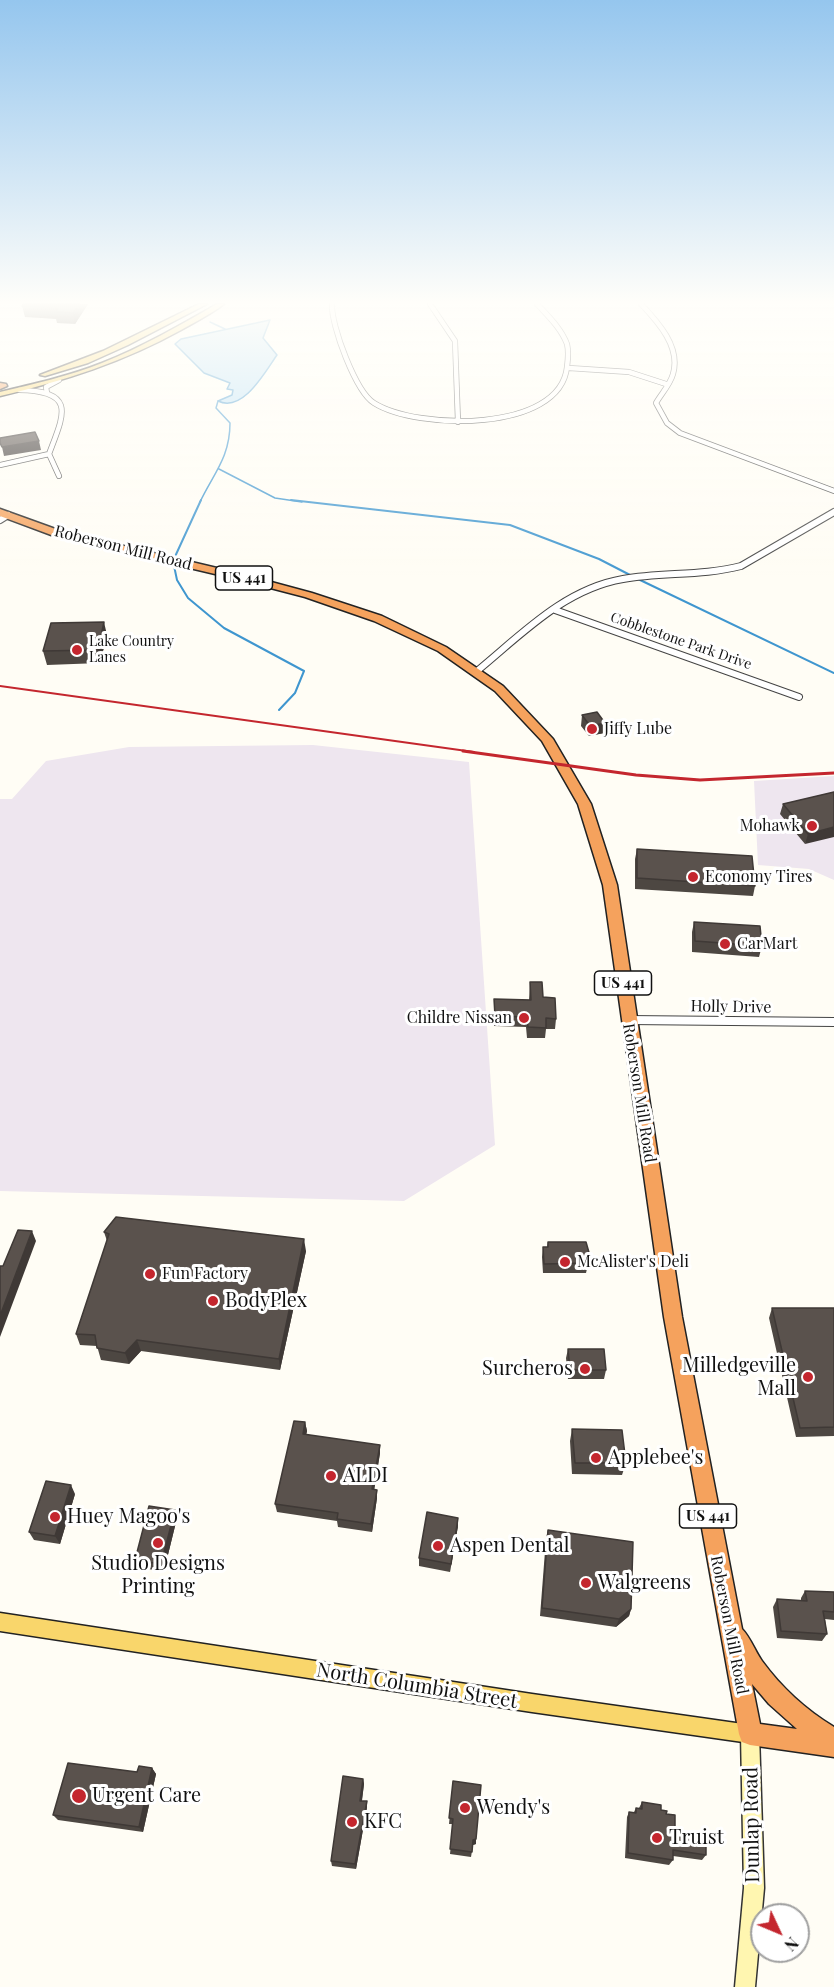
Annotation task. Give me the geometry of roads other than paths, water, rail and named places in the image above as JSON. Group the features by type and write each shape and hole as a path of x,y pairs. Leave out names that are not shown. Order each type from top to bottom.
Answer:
{"highway":[{"name":"Roberson Mill Road","path":"3,516 85,540 350,606 417,635 477,671 511,698 549,741 573,780 600,842 610,885 628,1020 680,1359 750,1734"},
{"name":"US 441","path":"728,1619 748,1661 777,1697 834,1740"},
{"name":"North Columbia Street","path":"750,1734 834,1746"}],"main road":[{"name":"North Columbia Street","path":"0,1622 588,1712 750,1734"},
{"name":"Dunlap Road","path":"744,1987 754,1877 750,1734"}],"street":[{"path":"52,397 60,403 64,414 49,454 59,476"},
{"path":"367,397 382,409 411,418 439,422 482,421 532,408 553,397"},
{"path":"458,397 458,422"},
{"path":"660,397 657,403 668,423 680,433 834,491"},
{"path":"0,465 49,454"},
{"path":"477,671 555,610 590,588 621,579 725,570 741,566 834,512"},
{"name":"Cobblestone Park Drive","path":"555,610 799,697"},
{"name":"Holly Drive","path":"628,1020 834,1022"}],"water":[{"path":"228,397 243,397 227,403 218,401"}],"waterway":[{"path":"201,501 224,455 229,435 230,423 216,408 218,401"},
{"path":"219,469 275,498 302,502"},
{"path":"291,500 510,525 599,559 632,576"},
{"path":"201,501 173,561 177,580 188,598 224,628 304,671 295,693 279,710"},
{"path":"638,579 834,673"}],"railway":[{"path":"0,686 474,752"},
{"path":"463,751 636,775 700,780 834,773"}],"place":[{"name":"Lake Country Lanes","path":"77,650"},
{"name":"Jiffy Lube","path":"592,729"},
{"name":"Mohawk","path":"812,826"},
{"name":"Economy Tires","path":"693,877"},
{"name":"CarMart","path":"725,944"},
{"name":"Childre Nissan","path":"524,1018"},
{"name":"McAlister's Deli","path":"565,1262"},
{"name":"Fun Factory","path":"150,1274"},
{"name":"BodyPlex","path":"213,1301"},
{"name":"Surcheros","path":"585,1369"},
{"name":"Milledgeville Mall","path":"808,1377"},
{"name":"Applebee's","path":"596,1458"},
{"name":"ALDI","path":"331,1476"},
{"name":"Huey Magoo's","path":"55,1517"},
{"name":"Studio Designs Printing","path":"158,1543"},
{"name":"Aspen Dental","path":"438,1546"},
{"name":"Walgreens","path":"586,1583"},
{"name":"Urgent Care","path":"79,1796"},
{"name":"Wendy's","path":"465,1808"},
{"name":"KFC","path":"352,1822"},
{"name":"Truist","path":"657,1838"}]}
